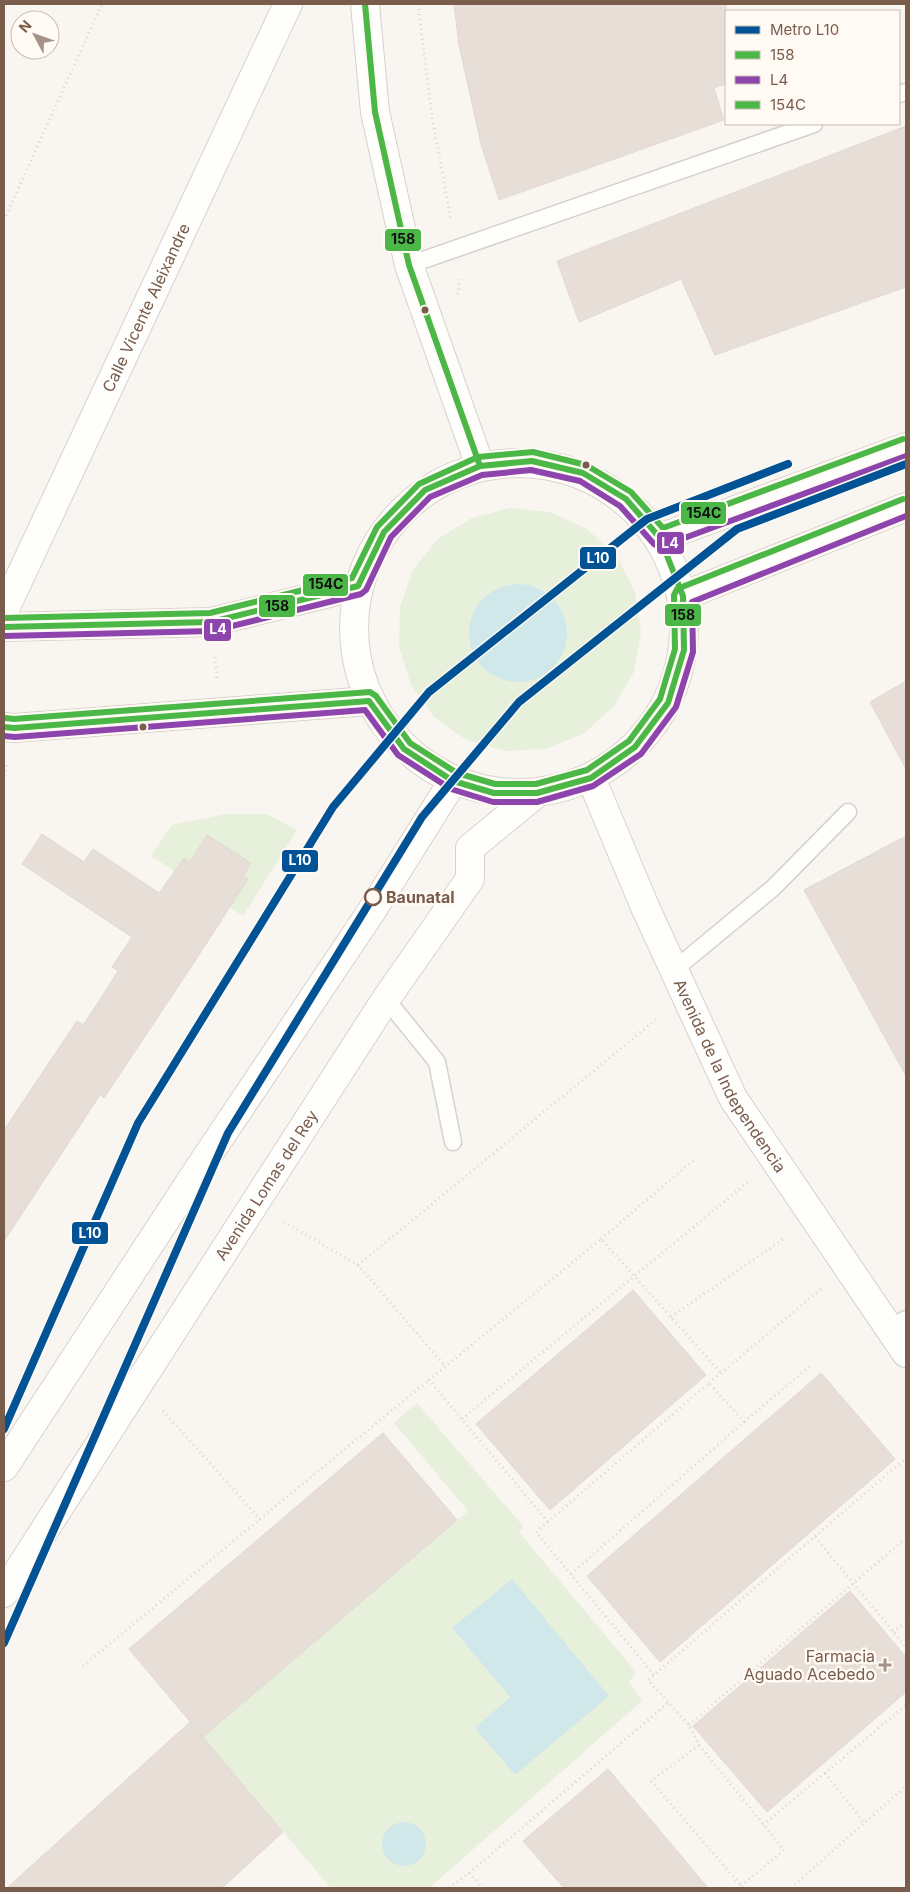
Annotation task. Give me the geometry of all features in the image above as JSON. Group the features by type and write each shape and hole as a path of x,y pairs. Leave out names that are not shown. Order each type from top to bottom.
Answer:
{"main road":[{"name":"Calle Vicente Aleixandre","path":"4,611 288,4"},
{"path":"365,4 375,112 409,265 431,332 480,466"},
{"path":"660,538 906,447"},
{"path":"532,462 583,473 626,500 660,538 683,596 684,650 668,703 635,747 591,778 537,793 494,792 453,781 404,749 369,701 353,644 358,586 384,532 426,490 480,466 532,462"},
{"path":"683,596 906,507"},
{"path":"4,628 211,622 358,586"},
{"path":"4,727 14,728 133,720 369,701"},
{"name":"Avenida de la Independencia","path":"591,778 674,970 733,1098 847,1267 898,1324 906,1353"},
{"path":"4,1467 200,1167 371,912 453,781"},
{"name":"Avenida Lomas del Rey","path":"4,1593 386,998 470,879 470,848 537,793"}],"lane":[{"path":"409,265 811,125"},
{"path":"674,970 773,888 848,812"},
{"path":"386,998 437,1062 453,1142"}],"path":[{"path":"4,220 102,4"},
{"path":"418,4 432,117 456,249 460,290 431,332"},
{"path":"211,622 221,712"},
{"path":"358,1265 629,1042"},
{"path":"83,1666 601,1239 695,1159"},
{"path":"462,1419 636,1277 775,1160"},
{"path":"253,1205 358,1265 445,1366"},
{"path":"672,1317 814,1218"},
{"path":"601,1239 722,1373"},
{"path":"654,1675 536,1532 847,1267"},
{"path":"571,1574 810,1366"},
{"path":"429,1380 548,1522"},
{"path":"138,1384 260,1519"},
{"path":"709,1384 744,1422"},
{"path":"699,1745 651,1781 742,1887 784,1850 699,1745 689,1725 648,1680 906,1458"},
{"path":"815,1537 906,1647"},
{"path":"689,1725 906,1538"},
{"path":"893,1632 906,1622"},
{"path":"449,1888 668,1703"},
{"path":"763,1825 906,1705"},
{"path":"825,1773 864,1823"},
{"path":"791,1888 906,1786"},
{"path":"469,1873 483,1888"}],"green space":[{"path":"510,508 550,512 587,529 617,556 635,592 641,632 634,672 613,707 583,734 545,749 505,751 466,740 434,717 411,685 399,647 400,607 413,570 438,539 472,518","holes":["510,584 539,588 555,600 562,613 566,629 566,645 482,599 495,589"]},
{"path":"226,814 267,814 297,830 243,916 151,856 172,825"},
{"path":"417,1403 523,1526 519,1532 636,1672 629,1682 642,1701 429,1888 331,1888 203,1737 468,1511 394,1423","holes":["510,1697 515,1775 476,1728"]}],"water":[{"path":"518,584 537,588 553,598 563,614 567,633 563,652 553,668 537,678 518,682 499,678 483,668 473,652 469,633 473,614 483,598 499,588"},
{"path":"512,1579 609,1696 515,1775 475,1728 510,1697 452,1628"},
{"path":"400,1822 408,1822 420,1828 426,1844 420,1860 408,1866 400,1866 388,1860 382,1848 382,1840 388,1828"}],"building":[{"path":"454,4 726,4 725,84 714,88 724,120 499,200 481,144 459,45"},
{"path":"906,126 906,287 715,355 681,279 579,322 557,261"},
{"path":"906,681 906,769 870,702"},
{"path":"42,834 84,862 93,849 159,893 184,858 190,862 207,835 251,863 243,876 248,879 195,961 104,1098 100,1095 4,1241 4,1130 77,1021 83,1025 101,998 118,971 112,967 132,937 22,864"},
{"path":"906,836 906,1076 804,890"},
{"path":"633,1290 706,1375 550,1510 476,1424"},
{"path":"821,1373 895,1459 660,1662 587,1576"},
{"path":"383,1433 457,1520 203,1737 129,1649"},
{"path":"850,1591 906,1657 906,1692 767,1812 693,1726"},
{"path":"190,1722 283,1832 222,1888 7,1888"},
{"path":"608,1769 708,1888 564,1888 523,1841"}],"metro line":[{"name":"L10","path":"4,1429 138,1123 333,807 429,692 647,519 788,464"},
{"name":"L10","path":"4,1643 228,1133 422,817 519,702 737,529 906,464"}],"transit line":[{"name":"158","path":"365,4 375,112 409,265 480,466"},
{"name":"154C","path":"4,618 210,613 352,578 377,527 419,484 478,457 533,452 586,465 631,492 663,528 903,439"},
{"name":"L4","path":"4,636 212,631 361,594 366,590 391,537 430,497 482,475 531,470 580,481 620,506 654,544 660,547 906,456"},
{"name":"158","path":"4,627 211,622 358,586 384,532 425,490 480,466 532,461 583,473 626,499 660,538 683,596 684,650 668,703 635,747 591,778 537,793 494,793 453,781 404,749 369,701 14,728 4,727"},
{"name":"154C","path":"5,718 14,719 370,692 376,696 410,743 457,773 495,784 536,784 587,770 629,741 660,699 675,649 674,595 677,589 903,499"},
{"name":"L4","path":"4,736 15,737 365,710 398,755 451,789 493,802 537,802 593,786 641,754 676,707 693,652 692,602 906,516"}],"place":[{"name":"Baunatal","path":"373,897"},
{"name":"Farmacia Aguado Acebedo","path":"885,1665"}]}
